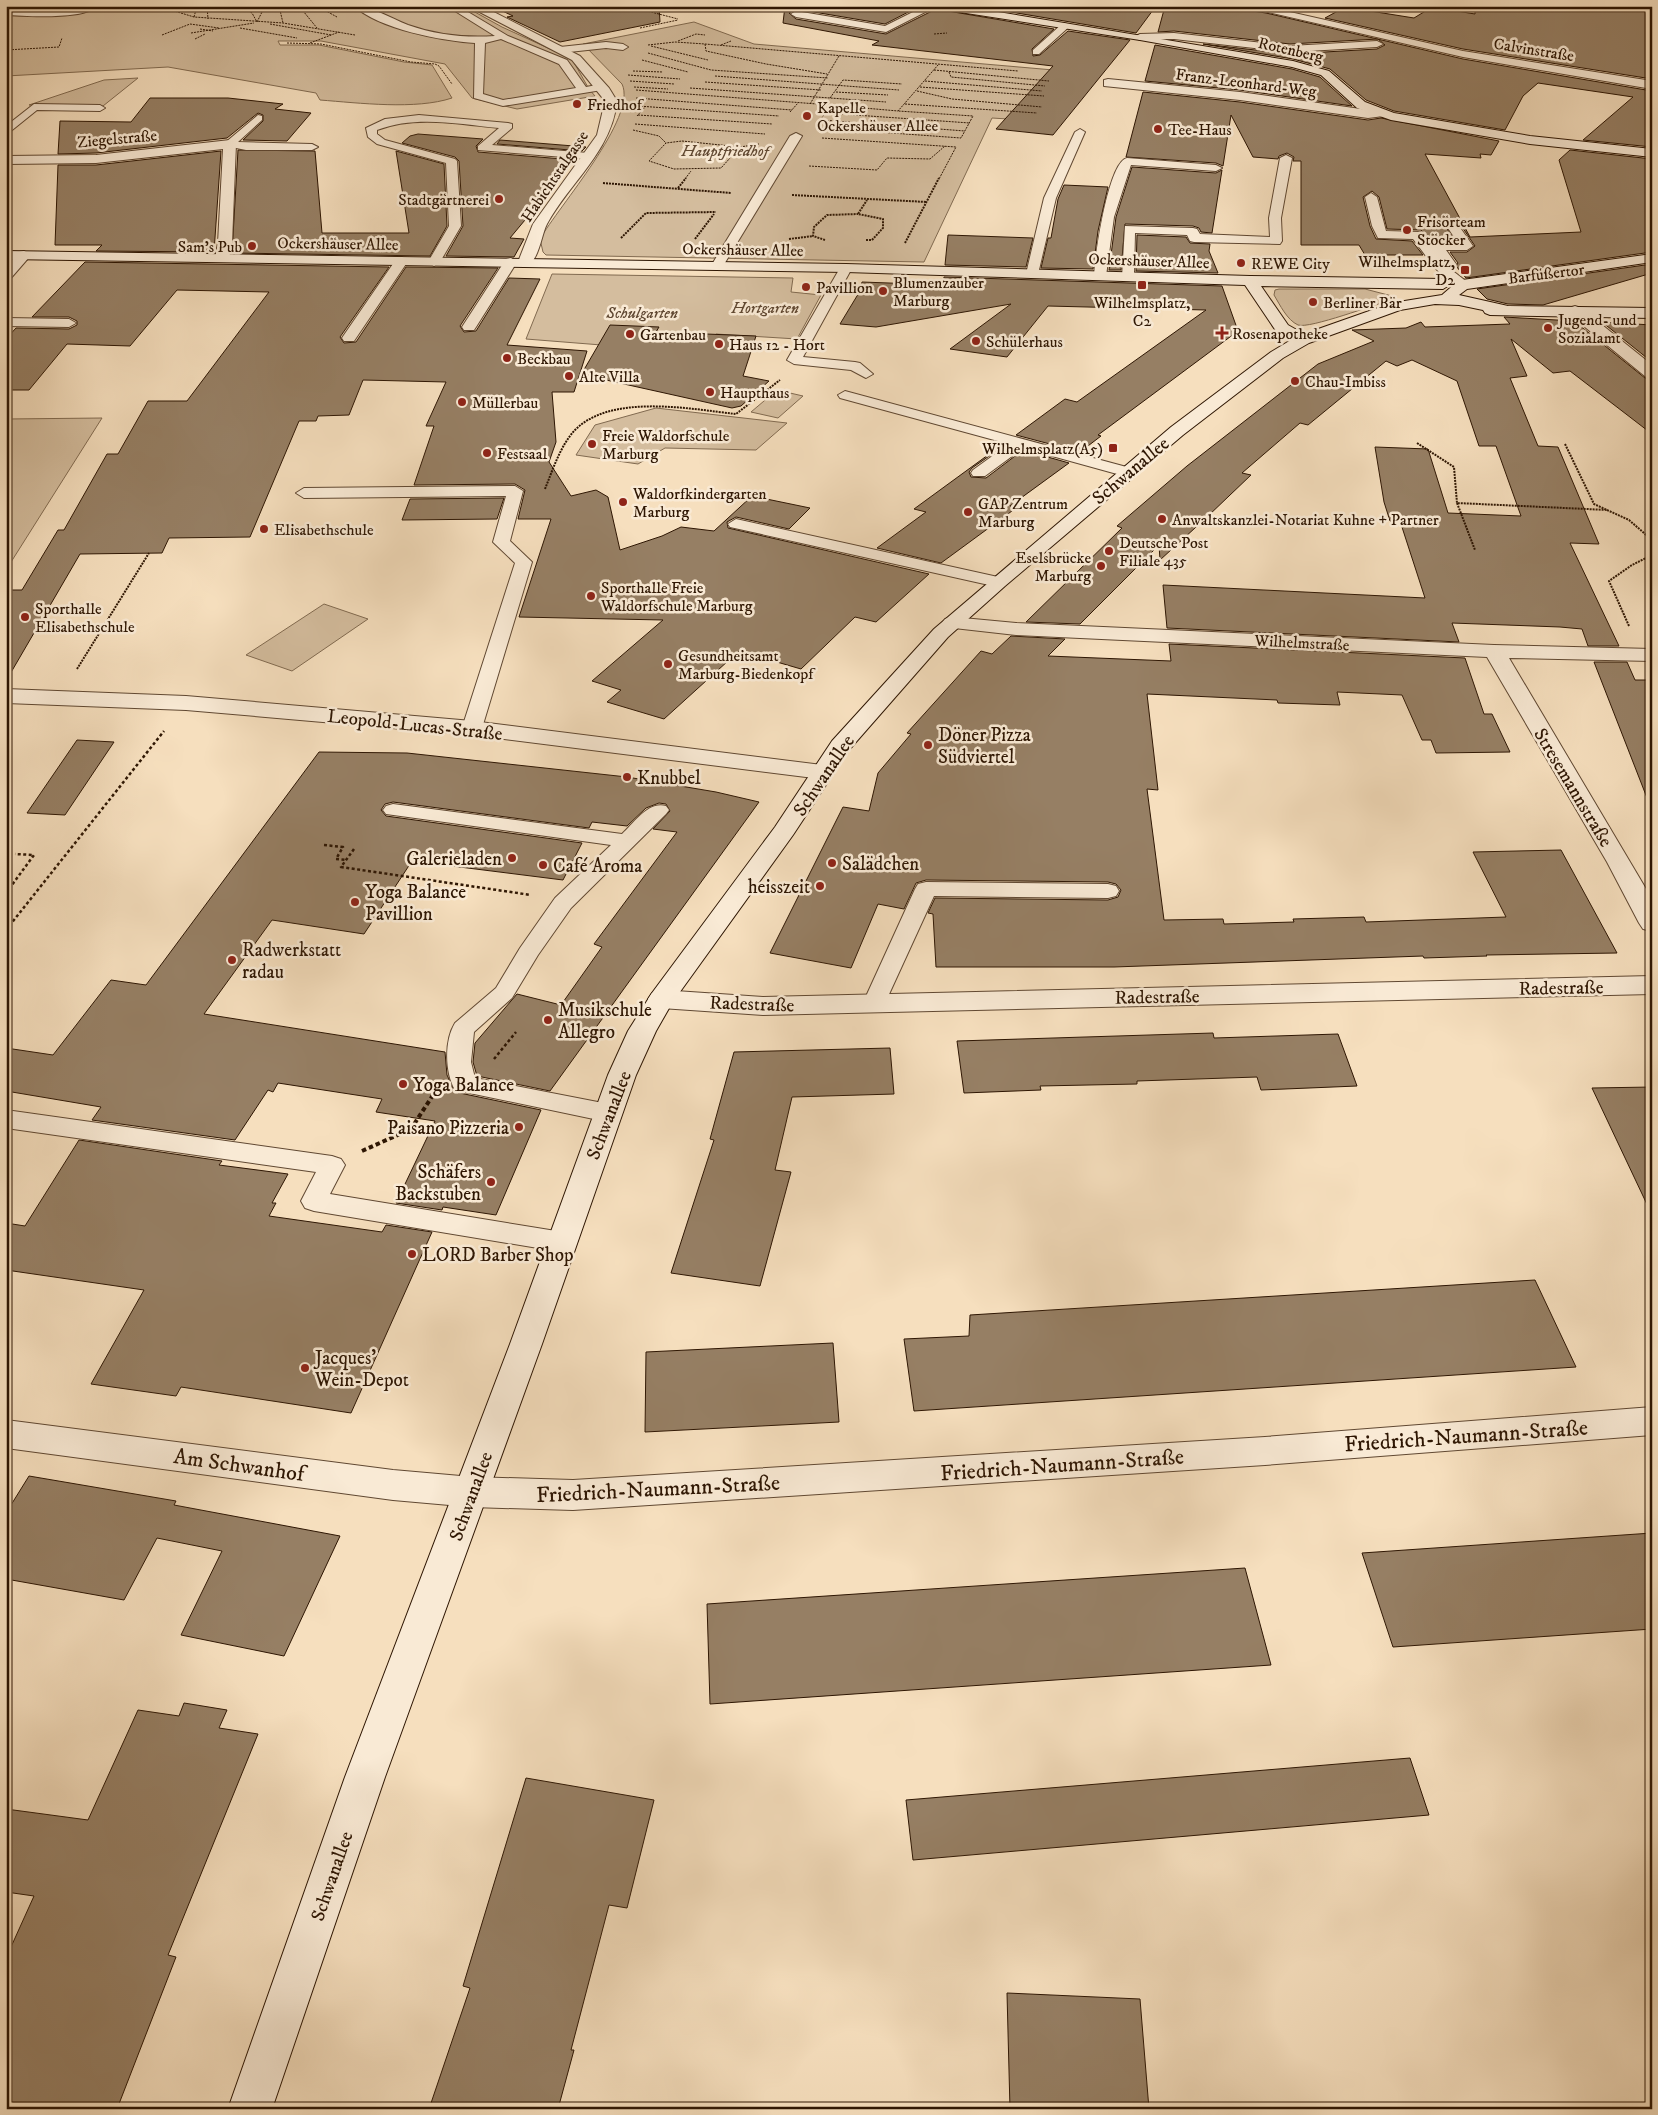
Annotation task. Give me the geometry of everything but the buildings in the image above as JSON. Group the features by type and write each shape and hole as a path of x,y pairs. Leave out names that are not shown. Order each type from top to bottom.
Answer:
{"street":[{"path":"473,6 576,58 604,95"},
{"name":"Rotenberg","path":"940,6 1140,37 1293,64 1317,70 1338,82 1350,97 1361,105 1380,113 1425,123 1530,140 1652,153"},
{"name":"Calvinstraße","path":"1247,6 1462,54 1652,85"},
{"name":"Calvinstraße","path":"1140,37 1174,36 1290,49 1411,42"},
{"name":"Franz-Leonhard-Weg","path":"1108,84 1240,96 1368,114 1380,113"},
{"name":"Habichtstalgasse","path":"518,262 540,224 602,135 610,110 604,95"},
{"path":"222,258 225,242 230,144"},
{"name":"Ziegelstraße","path":"6,160 96,159 230,144"},
{"name":"Ockershäuser Allee","path":"6,255 846,268 1250,282 1462,284"},
{"path":"6,275 24,255"},
{"name":"Barfüßertor","path":"1462,284 1652,258"},
{"path":"1250,282 1282,328 1303,340"},
{"path":"1368,284 1447,305 1507,310 1652,313"},
{"path":"1352,322 1400,315 1447,305 1462,284"},
{"path":"1352,322 1397,306 1426,300"},
{"path":"1575,311 1652,373"},
{"name":"Schwanallee","path":"250,2109 365,1776 472,1492 608,1113 630,1058 662,999 792,821 822,772 852,731 952,623 1128,472 1245,378 1303,340 1352,322"},
{"name":"Wilhelmstraße","path":"952,623 1016,628 1494,651 1647,655"},
{"name":"Stresemannstraße","path":"1494,651 1619,862 1652,923"},
{"name":"Leopold-Lucas-Straße","path":"6,696 186,702 472,728 822,772"},
{"name":"Radestraße","path":"662,999 763,1006 1652,985"},
{"name":"Friedrich-Naumann-Straße","path":"472,1492 573,1495 646,1491 1265,1451 1652,1421"},
{"name":"Am Schwanhof","path":"6,1434 393,1485 472,1492"}],"lane":[{"path":"6,12 52,14 89,9 93,6"},
{"path":"358,6 382,19 413,29 480,40 505,38"},
{"path":"451,6 505,38 563,62 583,90"},
{"path":"886,29 933,6"},
{"path":"796,14 904,32"},
{"path":"1036,52 1066,25"},
{"path":"480,40 478,96 503,103 583,90 604,95"},
{"path":"560,50 606,45 623,47"},
{"name":"Ziegelstraße","path":"6,132 34,107 100,108"},
{"path":"230,144 258,118"},
{"path":"434,262 455,226 457,167 451,161 382,142 372,135 371,128 382,122 417,119 508,126 479,150 588,156"},
{"path":"1032,274 1050,198 1080,132"},
{"path":"717,266 796,136"},
{"path":"230,144 246,147 312,148"},
{"path":"1128,277 1129,229 1193,232 1194,238 1276,241 1275,218 1286,158"},
{"path":"1100,276 1101,242 1107,214 1127,161 1216,168"},
{"path":"1370,197 1377,217 1377,226 1382,235 1417,235 1447,274 1462,284"},
{"path":"1450,222 1467,246 1436,247 1454,269 1462,284"},
{"path":"349,338 402,262"},
{"path":"469,327 518,262"},
{"path":"846,268 794,360 855,366 866,374"},
{"path":"6,322 69,323"},
{"path":"845,395 1128,472"},
{"path":"980,473 1020,443"},
{"path":"304,493 515,491 501,542 524,562 472,728"},
{"path":"736,524 998,582"},
{"path":"393,810 627,841"},
{"path":"608,1113 464,1084 459,1062 463,1029 504,992 528,953 566,900 659,810"},
{"path":"874,1003 926,890 1108,891"},
{"path":"13,1120 332,1165 314,1201 562,1242"}],"path":[{"path":"122,6 131,8 135,6"},
{"path":"158,6 173,12 208,19 283,23 279,6"},
{"path":"173,12 174,6"},
{"path":"194,17 197,6"},
{"path":"207,6 208,19"},
{"path":"240,6 252,14 257,22"},
{"path":"257,22 265,6"},
{"path":"299,6 318,28"},
{"path":"628,6 678,20"},
{"path":"645,11 658,6"},
{"path":"239,28 257,22 330,35"},
{"path":"162,35 190,24 219,28 239,28 297,38"},
{"path":"195,38 219,28"},
{"path":"200,29 214,31"},
{"path":"310,43 340,32"},
{"path":"191,33 206,34"},
{"path":"675,42 696,34 706,35"},
{"path":"720,46 731,41"},
{"path":"708,60 648,45 675,42 704,44 1024,72"},
{"path":"287,43 310,43 435,64 439,66 453,85"},
{"path":"704,44 706,51 771,67 828,74"},
{"path":"6,50 59,47"},
{"path":"648,53 710,70 828,78"},
{"path":"810,104 821,90 828,78 828,74 840,56"},
{"path":"635,58 688,72"},
{"path":"914,62 917,59"},
{"path":"898,110 938,64"},
{"path":"629,70 663,72"},
{"path":"934,70 1049,81"},
{"path":"949,72 951,77 1045,86"},
{"path":"624,75 680,79"},
{"path":"715,76 899,90"},
{"path":"830,98 843,80 902,84"},
{"path":"628,81 674,84"},
{"path":"925,81 1042,91"},
{"path":"705,82 821,90"},
{"path":"632,86 668,89"},
{"path":"919,87 1044,96"},
{"path":"690,88 886,102"},
{"path":"632,90 810,104 830,105 898,110 973,116 962,138 815,128 830,105"},
{"path":"916,90 952,99 1042,107"},
{"path":"836,92 888,95"},
{"path":"630,97 792,110"},
{"path":"905,104 1037,113"},
{"path":"637,106 786,117"},
{"path":"826,113 970,123"},
{"path":"638,115 779,124"},
{"path":"820,120 965,131"},
{"path":"630,124 956,147 902,248"},
{"path":"627,130 659,136 666,143"},
{"path":"1171,137 1173,131"},
{"path":"682,141 740,147 721,168 692,170 655,166 648,161 666,143 682,141"},
{"path":"808,166 877,170 887,158 930,159 945,146"},
{"path":"678,188 692,170"},
{"path":"726,200 731,193"},
{"path":"858,214 868,199"},
{"path":"695,240 720,207"},
{"path":"620,238 646,213 714,214"},
{"path":"831,241 813,236 814,227 827,216 858,214 883,219 882,228 872,240 864,241"},
{"path":"544,490 560,454 578,427 590,419 626,408 658,406 736,414 782,378 794,360"},
{"path":"1416,443 1454,467 1457,503 1475,550"},
{"path":"1565,444 1594,504 1629,520 1652,540"},
{"path":"1457,503 1608,510"},
{"path":"60,697 149,553"},
{"path":"1647,655 1609,582 1632,565 1652,555"},
{"path":"6,930 186,702"},
{"path":"324,845 343,847 336,859 346,860"},
{"path":"354,849 341,867 566,900"},
{"path":"6,893 34,856 15,854"},
{"path":"490,1064 516,1032"},
{"path":"332,1165 411,1129 443,1079 459,1062"}],"green space":[{"path":"6,6 464,6 502,27 572,59 595,96 517,109 472,98 445,64 321,41 278,41 280,45 319,45 404,62 432,65 452,98 438,102 405,105 320,100 316,93 168,67 6,76"},
{"name":"Hauptfriedhof","path":"694,22 754,44 1065,71 1040,121 992,118 924,262 546,255 543,252 540,239 608,139 624,99 622,84 583,44"},
{"path":"138,78 103,106 29,105 104,80"},
{"name":"Schulgarten","path":"552,274 793,278 791,292 821,295 797,339 716,334 714,339 677,351 526,339"},
{"path":"1365,289 1392,296 1392,300 1329,320 1298,325 1287,316 1274,295 1275,290"},
{"path":"777,390 803,396 778,418 751,412"},
{"path":"656,408 787,423 756,450 665,448 638,464 576,455 595,425"},
{"path":"102,418 6,570 6,419"},
{"path":"324,604 368,619 292,671 246,655"}],"place":[{"name":"Friedhof","path":"577,104"},
{"name":"Kapelle Ockershäuser Allee","path":"807,116"},
{"name":"Tee-Haus","path":"1158,129"},
{"name":"Stadtgärtnerei","path":"499,199"},
{"name":"Frisörteam Stöcker","path":"1407,230"},
{"name":"Sam's Pub","path":"252,246"},
{"name":"REWE City","path":"1241,263"},
{"name":"Wilhelmsplatz, D2","path":"1465,270"},
{"name":"Wilhelmsplatz, C2","path":"1142,285"},
{"name":"Pavillion","path":"806,287"},
{"name":"Blumenzauber Marburg","path":"883,291"},
{"name":"Berliner Bär","path":"1313,302"},
{"name":"Jugend- und Sozialamt","path":"1548,328"},
{"name":"Rosenapotheke","path":"1222,333"},
{"name":"Gartenbau","path":"630,334"},
{"name":"Schülerhaus","path":"976,341"},
{"name":"Haus 12 - Hort","path":"719,344"},
{"name":"Beckbau","path":"507,358"},
{"name":"Alte Villa","path":"569,376"},
{"name":"Chau-Imbiss","path":"1295,381"},
{"name":"Haupthaus","path":"710,392"},
{"name":"Müllerbau","path":"462,402"},
{"name":"Freie Waldorfschule Marburg","path":"592,444"},
{"name":"Wilhelmsplatz(A5)","path":"1113,448"},
{"name":"Festsaal","path":"487,453"},
{"name":"Waldorfkindergarten Marburg","path":"623,502"},
{"name":"GAP Zentrum Marburg","path":"968,512"},
{"name":"Anwaltskanzlei-Notariat Kuhne + Partner","path":"1162,519"},
{"name":"Elisabethschule","path":"264,529"},
{"name":"Deutsche Post Filiale 435","path":"1109,551"},
{"name":"Eselsbrücke Marburg","path":"1101,566"},
{"name":"Sporthalle Freie Waldorfschule Marburg","path":"591,596"},
{"name":"Sporthalle Elisabethschule","path":"25,617"},
{"name":"Gesundheitsamt Marburg-Biedenkopf","path":"668,664"},
{"name":"Döner Pizza Südviertel","path":"928,745"},
{"name":"Knubbel","path":"627,777"},
{"name":"Galerieladen","path":"512,858"},
{"name":"Salädchen","path":"832,863"},
{"name":"Café Aroma","path":"543,865"},
{"name":"heisszeit","path":"820,886"},
{"name":"Yoga Balance Pavillion","path":"355,902"},
{"name":"Radwerkstatt radau","path":"232,960"},
{"name":"Musikschule Allegro","path":"548,1020"},
{"name":"Yoga Balance","path":"403,1084"},
{"name":"Paisano Pizzeria","path":"519,1127"},
{"name":"Schäfers Backstuben","path":"491,1182"},
{"name":"LORD Barber Shop","path":"412,1254"},
{"name":"Jacques' Wein-Depot","path":"305,1368"}],"park label":[{"name":"Hortgarten","path":"765,307"}]}
